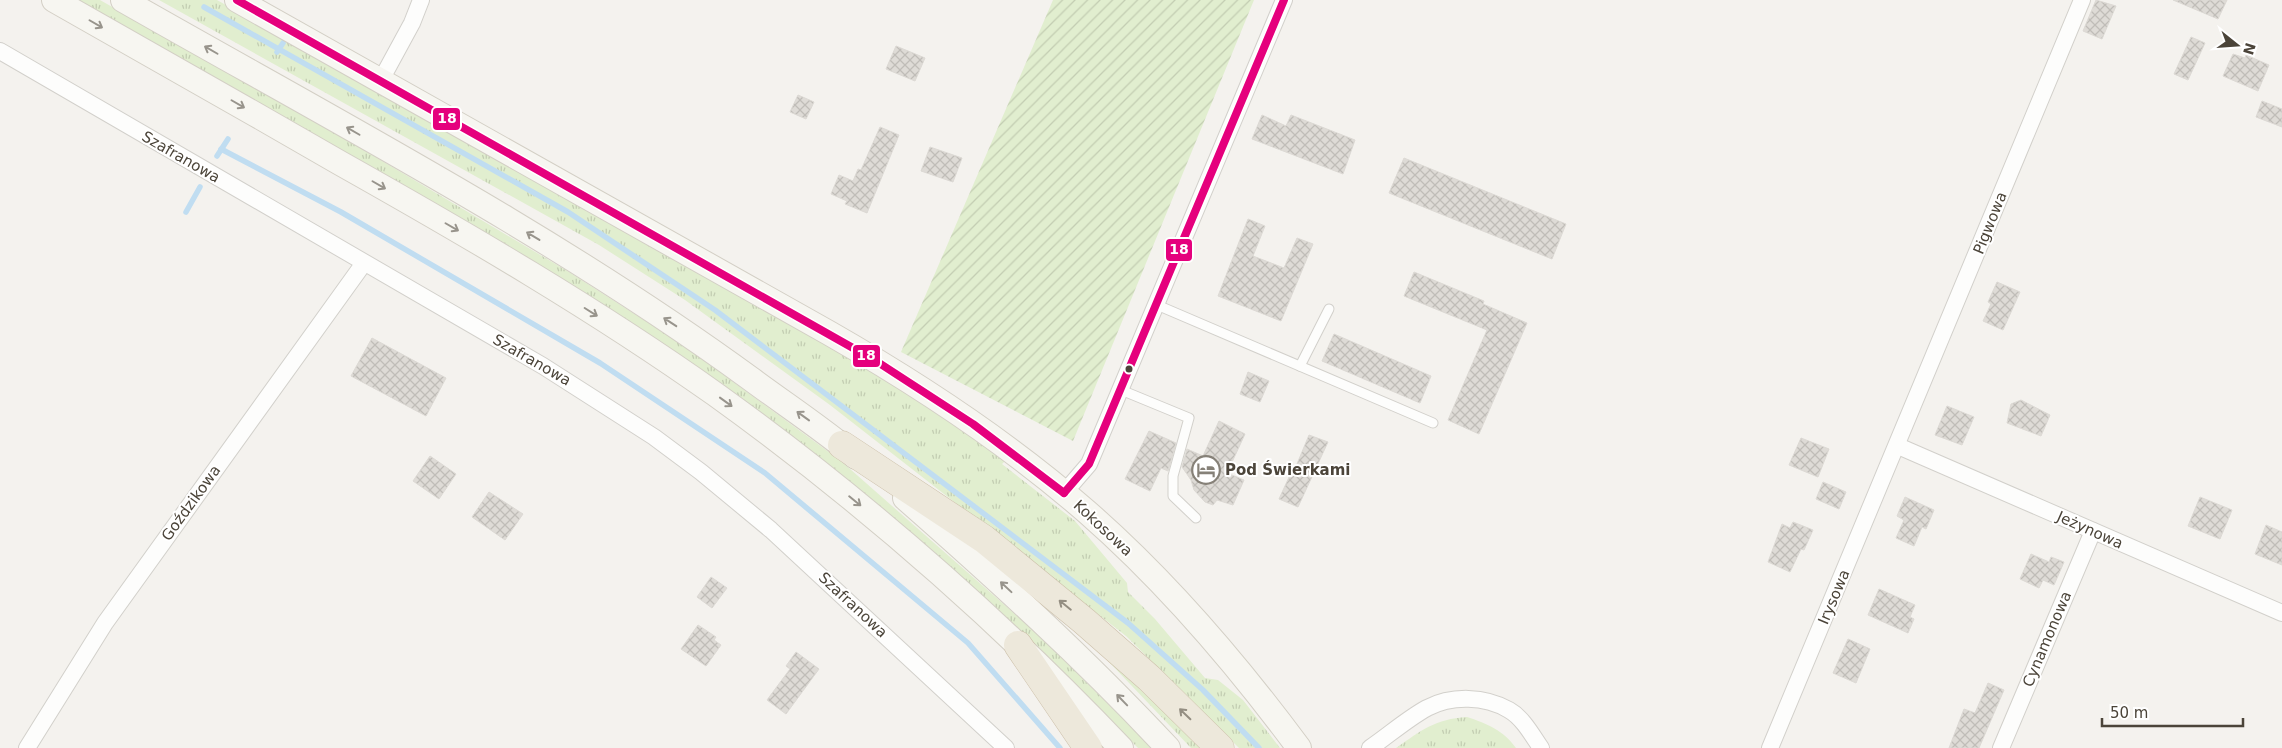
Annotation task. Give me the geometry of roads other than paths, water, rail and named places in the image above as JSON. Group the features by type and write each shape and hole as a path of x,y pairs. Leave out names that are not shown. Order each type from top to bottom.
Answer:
{"highway":[{"path":"842,445 984,539 1084,621 1149,678 1220,748"},
{"path":"1018,644 1088,748"}],"main road":[{"path":"54,0 519,266 658,355 786,446 914,550 1018,644 1121,748"},
{"path":"123,0 425,172 588,270 678,327 842,445 1016,596 1168,748"},
{"name":"Kokosowa","path":"237,0 876,360 958,413 1022,459 1064,493 1127,550 1207,632 1299,748"}],"street":[{"path":"381,80 412,23 421,0"},
{"path":"1064,493 1078,480 1089,464 1284,0"},
{"name":"Pigwowa","path":"1898,446 2082,0"},
{"name":"Szafranowa","path":"0,51 573,384 670,448 771,530 1006,748"},
{"name":"Goździkowa","path":"27,748 105,623 364,263"},
{"name":"Jeżynowa","path":"1898,446 2282,613"},
{"name":"Irysowa","path":"1770,748 1898,446"},
{"name":"Cynamonowa","path":"2001,748 2093,531"},
{"path":"1375,745 1426,709 1446,701 1468,699 1487,702 1509,710 1524,725 1541,748"}],"lane":[{"path":"1156,305 1433,423"},
{"path":"1300,366 1329,309"},
{"path":"1121,390 1190,418 1173,476 1173,496 1196,518"}],"waterway":[{"path":"204,7 568,212 715,310 1128,623 1203,690 1259,748"},
{"path":"277,52 283,43"},
{"path":"217,156 228,139"},
{"path":"221,149 341,212 600,363 765,473 968,643 1060,748"},
{"path":"186,212 200,187"}],"place":[{"name":"Pod Świerkami","path":"1206,470"}]}
